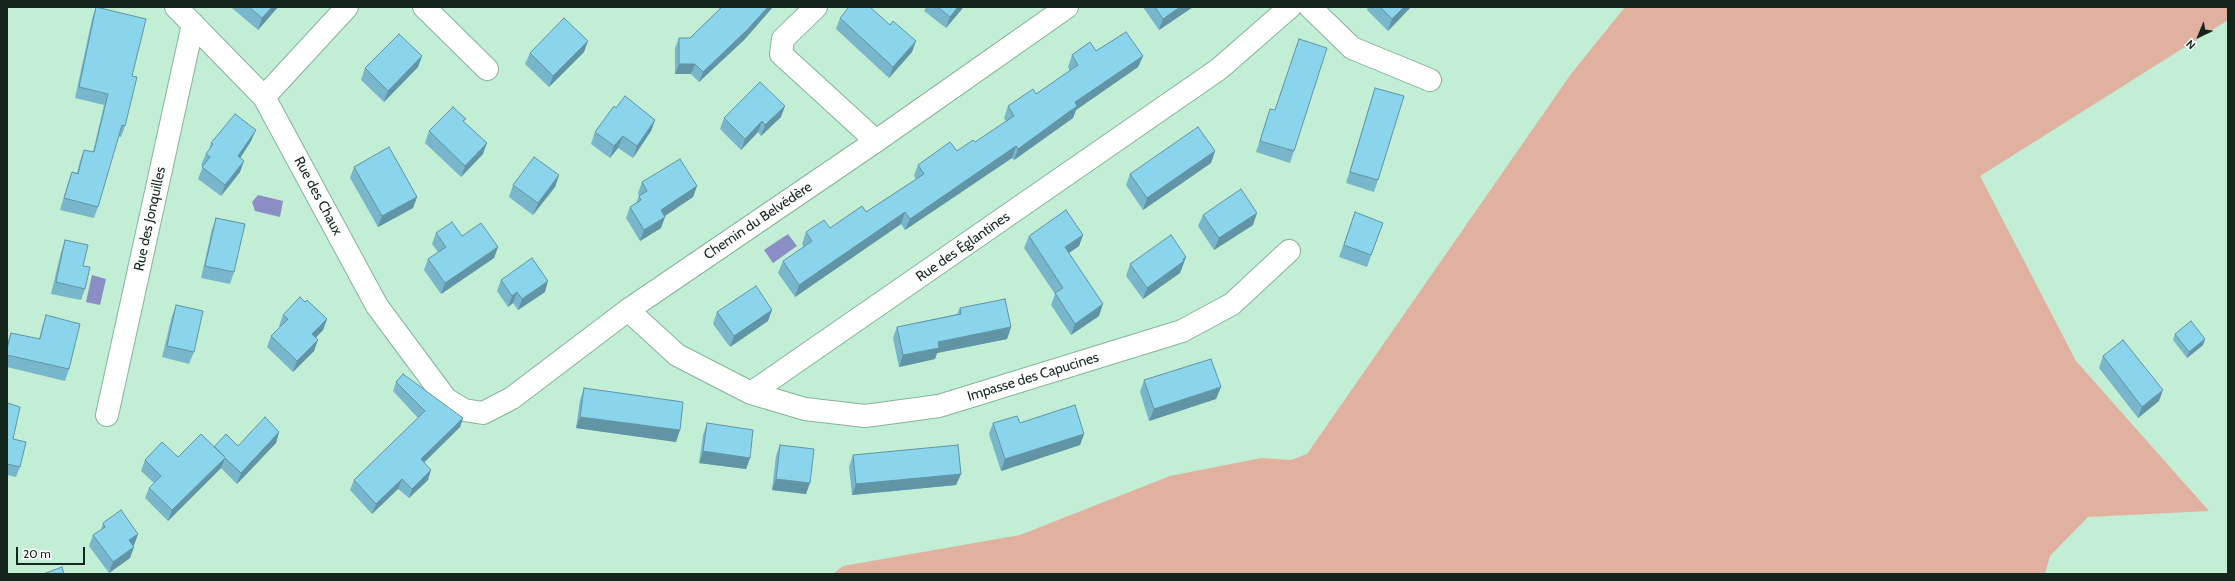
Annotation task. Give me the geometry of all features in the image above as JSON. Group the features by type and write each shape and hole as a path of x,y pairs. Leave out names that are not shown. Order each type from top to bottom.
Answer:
{"street":[{"name":"Rue des Chaux","path":"176,7 264,97 377,306 446,399"},
{"path":"264,97 347,7"},
{"path":"424,7 487,69"},
{"path":"816,7 783,39 781,54 876,142"},
{"name":"Chemin du Belvédère","path":"446,399 464,410 483,412 512,398 628,310 876,142 1067,7"},
{"name":"Rue des Églantines","path":"751,393 1218,70 1290,7"},
{"path":"1310,7 1352,48 1430,80"},
{"name":"Rue des Jonquilles","path":"107,415 193,24"},
{"name":"Impasse des Capucines","path":"751,393 805,408 864,416 939,406 1182,331 1232,304 1289,251"},
{"path":"628,310 677,355 751,393"}],"shaded area":[{"path":"1625,7 2228,7 2228,20 1980,176 2076,361 2209,511 2088,517 2050,556 2045,574 833,574 843,566 1020,535 1170,476 1261,458 1291,460 1307,454 1571,74"}],"water":[{"path":"258,195 283,201 280,217 255,211 252,202"},
{"path":"788,234 797,246 773,263 764,250"},
{"path":"92,275 106,279 100,305 86,302"}],"building":[{"path":"96,7 146,19 132,76 137,77 125,126 122,125 98,207 64,198 72,172 78,174 84,150 94,152 108,94 79,87"},
{"path":"249,7 272,7 262,18"},
{"path":"722,7 768,7 747,30 703,72 695,64 679,64 679,38 690,38"},
{"path":"849,7 870,7 890,25 893,21 916,41 893,67 840,18"},
{"path":"938,7 958,7 950,17"},
{"path":"1155,7 1180,7 1163,19"},
{"path":"1380,7 1404,7 1392,19"},
{"path":"564,18 588,41 553,76 530,53"},
{"path":"1126,32 1143,56 1075,102 1077,106 1018,149 1016,146 910,219 905,212 799,285 783,261 812,241 806,232 824,220 830,228 862,206 866,212 924,174 918,165 950,142 957,151 973,140 975,142 1014,116 1008,106 1033,89 1036,94 1078,65 1072,55 1090,42 1096,51"},
{"path":"399,34 422,56 388,91 365,68"},
{"path":"1299,39 1327,48 1294,151 1260,141 1270,109 1275,110"},
{"path":"760,82 785,106 765,125 762,121 745,139 724,118"},
{"path":"1375,88 1404,96 1378,180 1350,172"},
{"path":"625,96 655,120 637,146 623,136 614,146 595,132 614,106 616,108"},
{"path":"453,107 466,119 463,121 487,143 465,166 429,131"},
{"path":"235,114 256,130 238,156 244,161 225,185 202,167 210,157 206,154 213,144 211,143"},
{"path":"1198,127 1215,151 1147,198 1130,174"},
{"path":"389,147 417,197 382,216 354,167"},
{"path":"534,157 559,175 538,203 513,185"},
{"path":"680,159 697,186 661,210 665,217 644,230 630,207 641,200 639,196 647,191 642,182"},
{"path":"1241,189 1257,213 1219,238 1203,215"},
{"path":"1066,210 1083,235 1065,247 1103,304 1075,324 1055,293 1063,288 1029,236"},
{"path":"1355,212 1383,223 1371,255 1344,245"},
{"path":"216,218 245,224 234,272 205,266"},
{"path":"452,222 462,236 481,223 498,247 445,283 428,259 446,247 436,233"},
{"path":"1171,235 1186,257 1183,259 1184,261 1147,288 1130,264"},
{"path":"65,240 88,245 83,266 90,267 85,289 56,282"},
{"path":"532,258 548,281 522,299 517,292 512,296 501,280"},
{"path":"756,286 772,310 734,336 717,312"},
{"path":"300,297 305,302 307,300 327,319 312,334 318,340 297,361 271,336 288,319 283,315"},
{"path":"1005,299 1011,327 938,342 939,348 903,355 897,327 961,314 960,308"},
{"path":"176,305 203,311 194,352 167,346"},
{"path":"46,315 80,324 69,369 7,355 11,333 40,339"},
{"path":"2191,321 2205,339 2189,352 2175,334"},
{"path":"2123,340 2163,390 2142,407 2103,356"},
{"path":"1211,359 1221,387 1154,409 1144,380"},
{"path":"403,374 463,418 421,459 431,470 412,489 402,479 376,504 354,480 425,411 396,382"},
{"path":"584,388 683,402 680,430 580,417"},
{"path":"7,403 20,407 13,439 26,442 20,467 7,464"},
{"path":"1075,405 1084,434 1005,459 993,423 1017,416 1020,423"},
{"path":"265,417 279,432 241,473 225,458 172,510 149,488 161,476 145,460 162,442 178,457 201,434 214,447 226,434 238,446"},
{"path":"707,423 753,430 750,458 703,451"},
{"path":"780,445 814,449 810,483 776,479"},
{"path":"958,445 961,474 856,484 853,455"},
{"path":"121,510 138,534 129,540 134,547 113,562 93,535 105,527 103,523"},
{"path":"62,567 64,574 43,574"}]}
